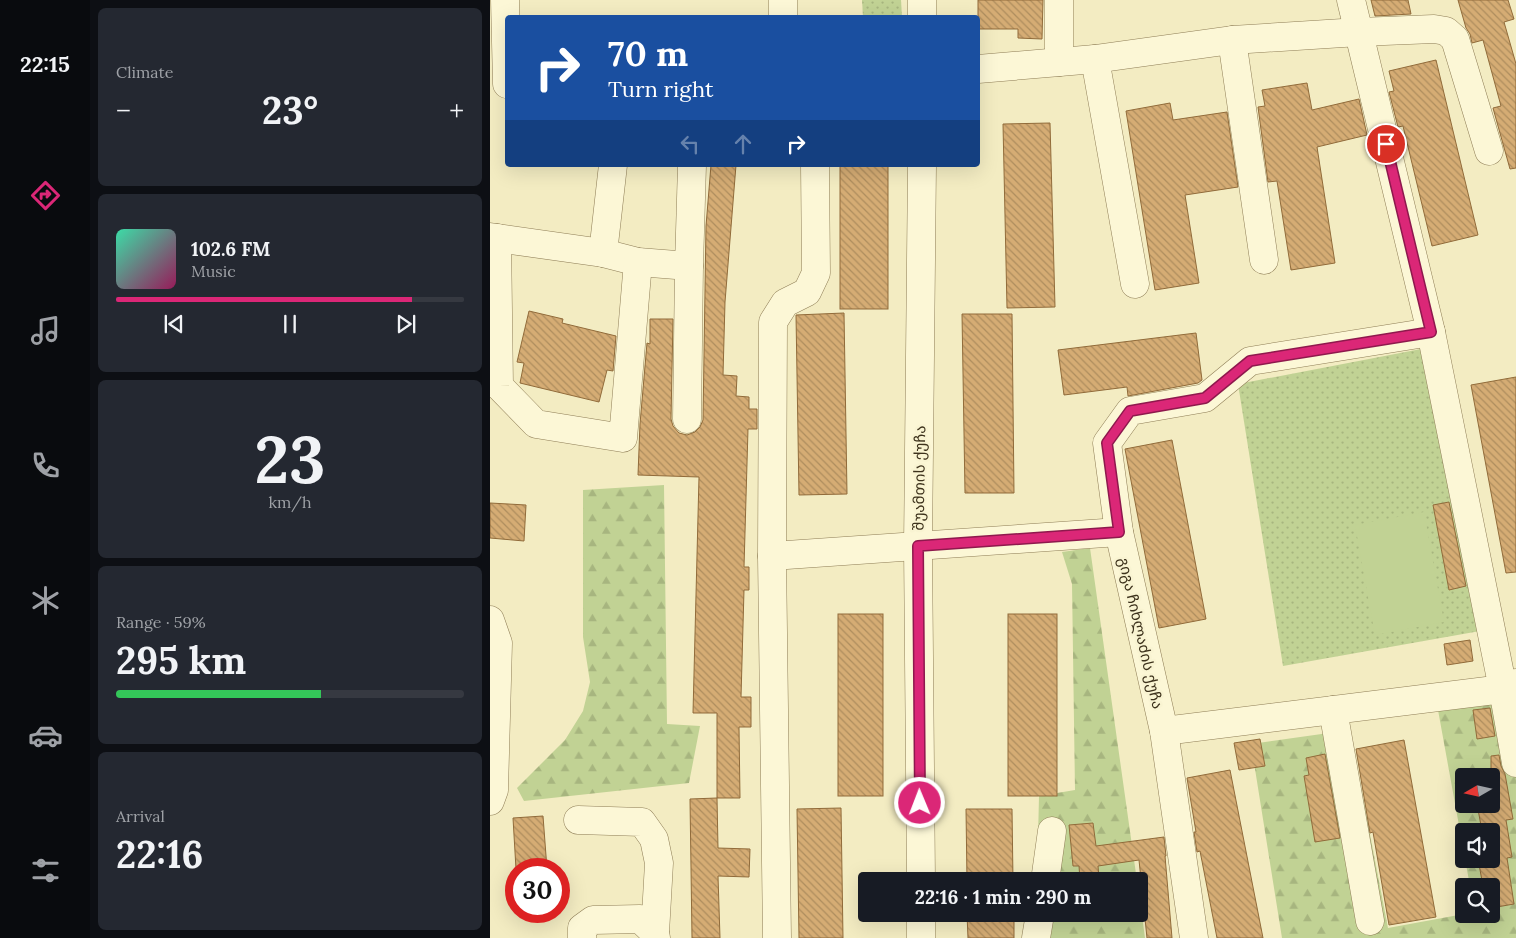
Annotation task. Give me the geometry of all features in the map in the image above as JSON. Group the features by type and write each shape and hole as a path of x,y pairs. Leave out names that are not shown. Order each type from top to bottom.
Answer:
{"street":[{"path":"505,0 505,15"},
{"path":"783,0 783,15"},
{"path":"922,0 922,15"},
{"path":"1059,0 1059,62"},
{"path":"1351,0 1431,332 1509,686 1516,763"},
{"path":"980,69 1095,59 1232,40 1434,29 1446,31 1455,39 1489,151"},
{"path":"1232,40 1264,260"},
{"path":"1095,59 1135,284"},
{"path":"603,253 612,167"},
{"path":"687,419 692,167"},
{"path":"777,938 772,556 773,322 786,303 807,292 816,273 815,167"},
{"name":"შუამთის ქუჩა","path":"921,872 918,546 922,167"},
{"path":"638,262 623,438 536,424 499,386 493,237 603,253 638,262 689,266"},
{"name":"გიგა ჩიხლაძის ქუჩა","path":"1194,938 1164,731 1119,532 1107,443 1130,411 1205,398 1250,361 1431,332"},
{"path":"772,556 1119,532"},
{"path":"490,620 498,643 494,790 490,801"},
{"path":"1164,731 1509,686"},
{"path":"1333,710 1370,921"},
{"path":"578,820 642,822 654,839 659,863 655,936"},
{"path":"1046,872 1052,831"},
{"path":"582,938 582,928 593,920 640,919 655,936"},
{"path":"921,922 921,938"},
{"path":"1036,938 1039,922"}],"green space":[{"path":"862,0 901,0 902,15 863,15"},
{"path":"1421,349 1480,631 1283,666 1238,384"},
{"path":"664,485 667,724 700,726 689,783 524,801 517,788 565,740 583,711 590,682 583,637 583,490"},
{"path":"1424,512 1444,622 1375,635 1355,525"},
{"path":"1090,548 1136,872 1037,872 1039,796 1075,790 1072,584 1062,552"},
{"path":"1516,698 1516,938 1282,938 1251,744 1350,730 1388,928 1455,916 1455,923 1500,923 1500,878 1469,878 1467,868 1500,868 1500,823 1459,823 1457,813 1500,813 1500,768 1455,768 1455,804 1438,710"},
{"path":"1036,922 1143,922 1145,938 1035,938"}],"building":[{"path":"978,0 1043,0 1042,39 1018,38 1018,29 980,29 980,15 978,15"},
{"path":"1371,0 1408,0 1411,14 1375,16"},
{"path":"1458,0 1508,0 1514,19 1504,22 1516,64 1516,168 1510,169 1493,108 1501,106 1483,40 1472,43"},
{"path":"1436,60 1478,235 1432,246 1403,126 1398,127 1389,92 1394,91 1389,71"},
{"path":"1307,83 1312,110 1359,99 1367,135 1317,147 1335,263 1291,270 1277,181 1268,182 1258,107 1265,106 1262,90"},
{"path":"1170,103 1173,120 1227,112 1238,187 1185,195 1199,283 1155,290 1126,111"},
{"path":"1050,123 1055,307 1007,308 1003,124"},
{"path":"711,167 736,167 725,302 723,375 737,376 736,396 749,397 749,409 757,409 757,429 748,429 744,567 749,567 749,590 744,590 741,697 751,697 751,727 739,727 740,798 717,798 717,713 693,713 699,477 638,475 647,343 650,344 650,319 673,319 671,419 673,426 679,433 687,435 695,432 703,420 706,226"},
{"path":"840,167 888,167 888,309 840,309"},
{"path":"529,311 563,319 562,323 616,336 613,371 607,370 599,402 520,383 524,363 517,362"},
{"path":"844,313 847,494 799,495 796,315"},
{"path":"962,314 1012,314 1014,493 965,493"},
{"path":"1196,333 1202,380 1198,383 1128,396 1127,387 1064,395 1058,350"},
{"path":"1516,377 1516,572 1506,573 1471,385"},
{"path":"1172,440 1206,619 1159,628 1125,449"},
{"path":"1449,502 1466,586 1449,590 1433,505"},
{"path":"490,503 526,505 524,541 490,538"},
{"path":"838,614 883,614 883,796 838,796"},
{"path":"1008,614 1057,614 1057,796 1008,796"},
{"path":"1470,640 1473,661 1447,665 1444,644"},
{"path":"1490,708 1495,736 1477,739 1473,710"},
{"path":"1260,739 1265,766 1239,770 1234,743"},
{"path":"1404,740 1436,917 1389,925 1373,832 1370,833 1356,749"},
{"path":"1325,754 1340,838 1315,842 1304,776 1309,775 1306,758"},
{"path":"1499,755 1505,774 1513,819 1506,820 1512,857 1507,858 1514,904 1500,906 1500,878 1482,878 1480,868 1500,868 1500,823 1481,823 1479,813 1500,813 1500,768 1491,768 1491,756"},
{"path":"1230,770 1263,938 1217,938 1200,851 1197,852 1194,832 1196,832 1187,778"},
{"path":"717,798 718,848 750,849 749,877 718,876 720,938 692,938 690,799"},
{"path":"841,808 843,938 799,938 797,809"},
{"path":"966,809 1012,809 1013,872 967,872"},
{"path":"543,816 546,858 515,858 513,818"},
{"path":"1093,823 1096,846 1164,837 1172,938 1147,938 1145,922 1148,922 1148,872 1140,872 1139,860 1098,866 1098,872 1079,872 1079,866 1073,866 1069,825"},
{"path":"967,922 1014,922 1014,938 968,938"}],"route":[{"path":"920,803 918,546 1119,532 1107,443 1130,411 1205,398 1250,361 1431,332 1386,144"}]}
